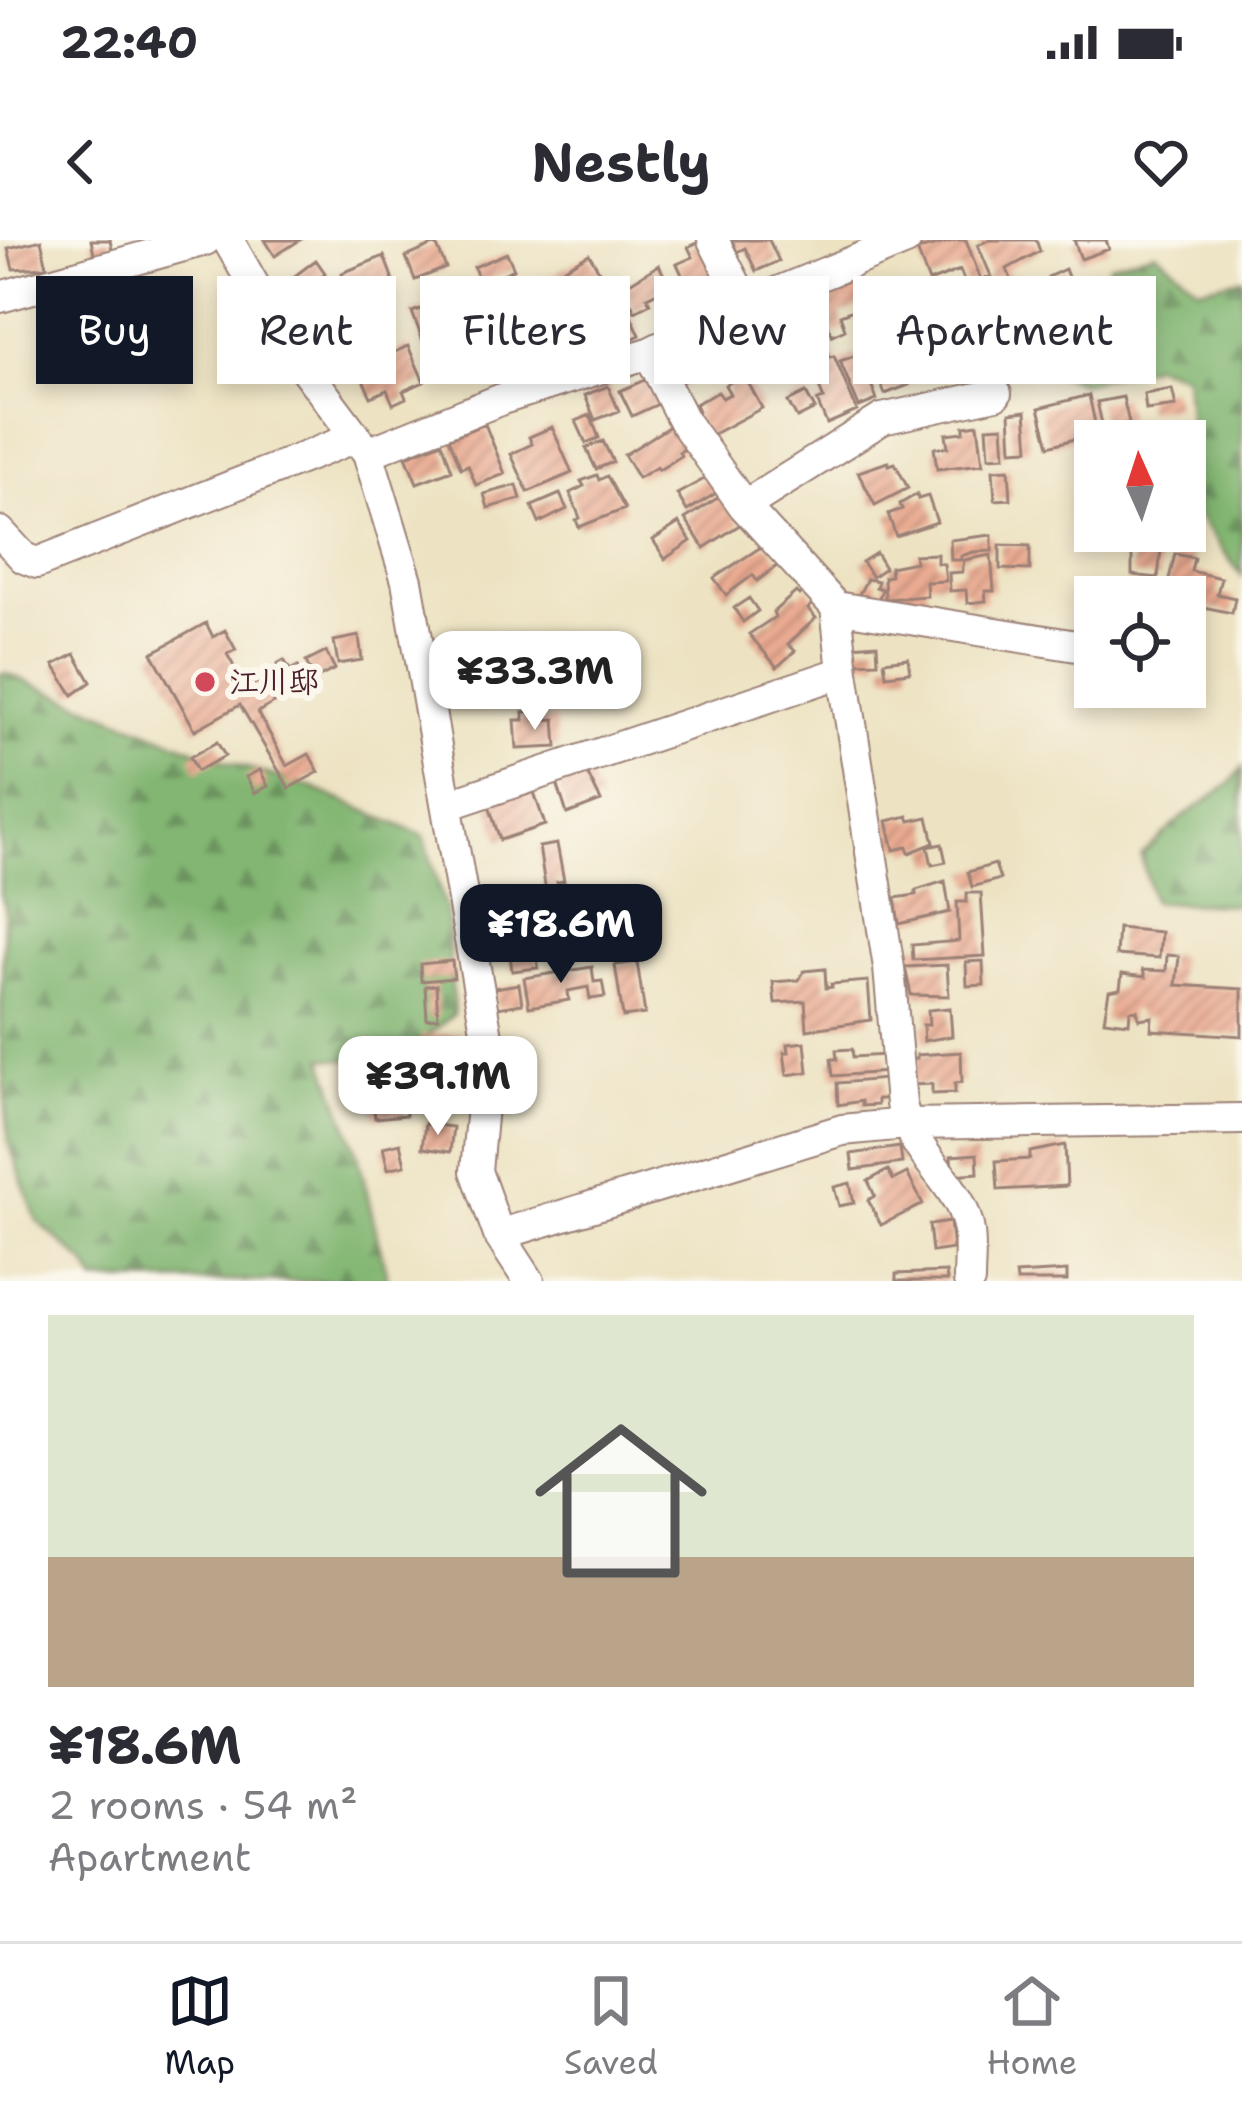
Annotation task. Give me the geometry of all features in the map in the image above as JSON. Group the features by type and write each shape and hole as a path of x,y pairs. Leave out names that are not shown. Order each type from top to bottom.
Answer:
{"street":[{"path":"0,297 205,240"},
{"path":"228,240 290,349 362,445 407,581 488,1042 476,1172 499,1235 530,1281"},
{"path":"713,240 731,276"},
{"path":"817,276 906,240"},
{"path":"0,532 24,558 38,563 362,445 654,350"},
{"path":"649,352 683,419 744,506 836,607 890,968 906,1124 967,1222 969,1281"},
{"path":"744,506 882,418 996,394"},
{"path":"836,607 1074,646"},
{"path":"447,805 843,672"},
{"path":"499,1235 842,1130 906,1124 1242,1119"}],"green space":[{"path":"1156,252 1199,288 1242,278 1242,576 1206,527 1206,420 1189,420 1185,375 1156,366 1156,276 1103,276 1111,264"},
{"path":"0,674 220,760 311,787 424,836 446,911 454,1014 395,1062 323,1058 358,1155 388,1281 95,1281 86,1264 37,1221 9,1143 0,1039 5,905 0,895"},
{"path":"1242,768 1242,905 1153,902 1141,856 1182,818 1230,784"}],"building":[{"path":"41,240 47,267 13,269 8,248"},
{"path":"91,240 110,240 113,255 95,259"},
{"path":"265,240 300,240 275,256"},
{"path":"703,240 720,276 683,276 677,264 693,257 688,247"},
{"path":"732,240 769,240 779,261 756,271 745,248 737,252"},
{"path":"966,240 980,276 962,276 960,270 927,276 917,250"},
{"path":"989,240 1036,240 1040,251 1007,269 1010,276 991,276 978,245"},
{"path":"1074,240 1106,240 1109,249 1081,259"},
{"path":"436,244 446,268 415,280 406,257"},
{"path":"507,253 514,269 498,276 477,276 474,267"},
{"path":"589,254 601,274 597,276 551,276"},
{"path":"384,256 392,276 343,276"},
{"path":"316,260 325,273 322,276 295,276"},
{"path":"659,265 664,276 654,276 654,294 647,297 650,303 635,311 630,283"},
{"path":"853,279 853,310 840,315 845,329 832,335 829,328 829,288"},
{"path":"420,309 420,333 412,312"},
{"path":"630,313 640,335 630,340"},
{"path":"408,346 420,384 403,391 406,398 393,404 387,390 371,397 365,384 396,384 396,352"},
{"path":"834,356 857,411 827,424 817,401 824,399 818,384 829,384 829,357"},
{"path":"853,356 853,384 871,384 877,400 859,407 840,361"},
{"path":"647,379 658,404 632,416 620,391"},
{"path":"749,384 762,408 706,438 693,413 698,411 695,404 718,392 722,398 730,394 725,385"},
{"path":"881,384 909,384 909,385 885,394"},
{"path":"608,386 619,411 595,420 585,395"},
{"path":"1172,389 1176,406 1146,410 1144,394"},
{"path":"806,393 815,409 797,418 788,402"},
{"path":"1089,395 1094,420 1074,420 1074,439 1049,446 1039,408"},
{"path":"1123,397 1128,420 1101,420 1097,402"},
{"path":"1026,411 1029,449 1012,450 1010,413"},
{"path":"590,415 599,438 586,443 576,421"},
{"path":"485,424 505,474 476,485 468,465 461,468 449,438"},
{"path":"673,424 687,448 659,470 638,478 624,455"},
{"path":"978,424 983,464 937,469 934,448 948,447 946,434"},
{"path":"1003,426 1005,456 989,457 987,427"},
{"path":"552,427 572,473 528,492 511,454 532,444 529,437"},
{"path":"603,441 613,462 596,469 586,448"},
{"path":"442,442 452,470 417,483 406,456"},
{"path":"895,463 908,488 875,505 858,472"},
{"path":"1009,469 1011,499 995,500 993,470"},
{"path":"597,475 599,480 607,476 625,509 579,527 570,493 584,486 581,481"},
{"path":"708,477 718,492 687,511 677,494"},
{"path":"517,485 521,499 488,508 484,494"},
{"path":"560,494 567,509 539,523 532,506"},
{"path":"917,494 918,499 928,496 937,522 896,536 888,514 902,509 900,504"},
{"path":"722,495 741,524 704,548 685,519"},
{"path":"679,523 691,541 665,559 653,540"},
{"path":"992,535 992,551 951,560 950,540"},
{"path":"767,543 781,563 757,581 753,575 726,595 714,578"},
{"path":"1000,545 1030,546 1030,570 1000,569"},
{"path":"1132,552 1161,552 1158,576 1132,575"},
{"path":"876,553 885,568 872,577 862,562"},
{"path":"937,554 946,581 926,582 927,596 885,599 884,577 891,576 890,567 915,562 914,555"},
{"path":"1175,554 1194,558 1191,571 1221,578 1217,594 1235,598 1232,613 1206,607 1206,576 1170,576"},
{"path":"991,555 994,591 985,591 986,601 967,603 966,590 950,591 949,573 962,572 964,560"},
{"path":"867,579 878,581 876,587 882,589 878,601 858,596"},
{"path":"808,587 815,600 808,609 816,618 788,644 795,651 777,667 749,634"},
{"path":"749,598 758,611 743,622 734,608"},
{"path":"206,623 213,637 225,630 236,650 227,654 246,688 280,670 277,664 284,660 290,670 298,666 308,684 258,712 287,766 309,754 319,772 289,788 240,705 195,730 152,653"},
{"path":"359,636 362,660 338,664 334,641"},
{"path":"877,644 878,662 853,663 851,646"},
{"path":"326,652 335,669 315,679 306,662"},
{"path":"75,654 91,682 73,695 54,665"},
{"path":"908,658 910,672 886,675 884,661"},
{"path":"523,712 535,712 535,720 555,719 557,747 517,749 515,720 524,720"},
{"path":"217,742 225,756 197,771 190,757"},
{"path":"260,770 268,786 255,793 246,777"},
{"path":"587,773 601,801 567,814 557,783"},
{"path":"521,788 523,796 534,792 545,825 500,840 489,806"},
{"path":"908,816 910,821 928,817 934,843 909,853 907,847 894,850 887,821"},
{"path":"557,844 564,881 557,882 558,890 546,892 539,847"},
{"path":"942,844 946,862 932,865 928,847"},
{"path":"995,864 1000,879 972,887 968,872"},
{"path":"945,881 950,912 899,924 895,898 916,895 916,890"},
{"path":"967,893 981,893 985,956 913,960 912,945 959,941 957,902 967,902"},
{"path":"568,895 573,924 528,931 523,903"},
{"path":"1118,928 1161,932 1159,958 1116,955"},
{"path":"537,951 538,968 512,971 510,954"},
{"path":"1167,955 1179,956 1176,985 1242,989 1242,1036 1151,1030 1152,1017 1139,1019 1137,1010 1130,1011 1129,1023 1104,1020 1109,991 1120,989 1122,974 1145,977 1143,970 1166,971"},
{"path":"452,961 454,978 421,981 420,964"},
{"path":"983,961 984,985 967,986 966,962"},
{"path":"637,962 645,1014 623,1017 615,965"},
{"path":"947,965 949,996 911,995 905,967"},
{"path":"592,967 594,982 602,981 605,997 590,999 588,987 568,991 569,1000 529,1007 524,978"},
{"path":"825,969 826,988 868,981 871,1020 807,1030 805,1001 775,1003 773,982 799,980 804,971"},
{"path":"519,984 522,1004 497,1008 494,988"},
{"path":"436,985 438,1018 427,1019 425,986"},
{"path":"950,1008 952,1036 924,1041 928,1010"},
{"path":"460,1034 461,1053 422,1055 421,1035"},
{"path":"805,1042 808,1072 787,1075 784,1052 789,1052 788,1044"},
{"path":"852,1049 853,1057 886,1055 887,1072 833,1076 831,1059 837,1059 836,1050"},
{"path":"961,1052 962,1082 955,1083 955,1093 932,1094 932,1084 913,1085 912,1059 917,1055"},
{"path":"363,1065 364,1080 386,1078 388,1087 403,1085 406,1115 375,1118 372,1093 358,1094 355,1066"},
{"path":"885,1079 886,1099 877,1099 877,1105 861,1106 861,1101 838,1105 837,1083"},
{"path":"425,1124 453,1127 450,1152 422,1148"},
{"path":"400,1143 405,1165 388,1169 383,1147"},
{"path":"1065,1145 1067,1186 998,1190 996,1161 1030,1159 1030,1152"},
{"path":"900,1147 902,1163 853,1170 851,1154"},
{"path":"977,1154 978,1173 952,1175 951,1156"},
{"path":"888,1170 893,1180 907,1173 923,1204 881,1225 868,1200 875,1196 868,1181"},
{"path":"850,1183 854,1203 839,1206 834,1187"},
{"path":"950,1222 953,1249 932,1252 929,1225"},
{"path":"1067,1271 1067,1281 1017,1281 1016,1274"},
{"path":"946,1272 947,1281 896,1281 896,1274"}],"place":[{"name":"江川邸","path":"205,682"}]}
